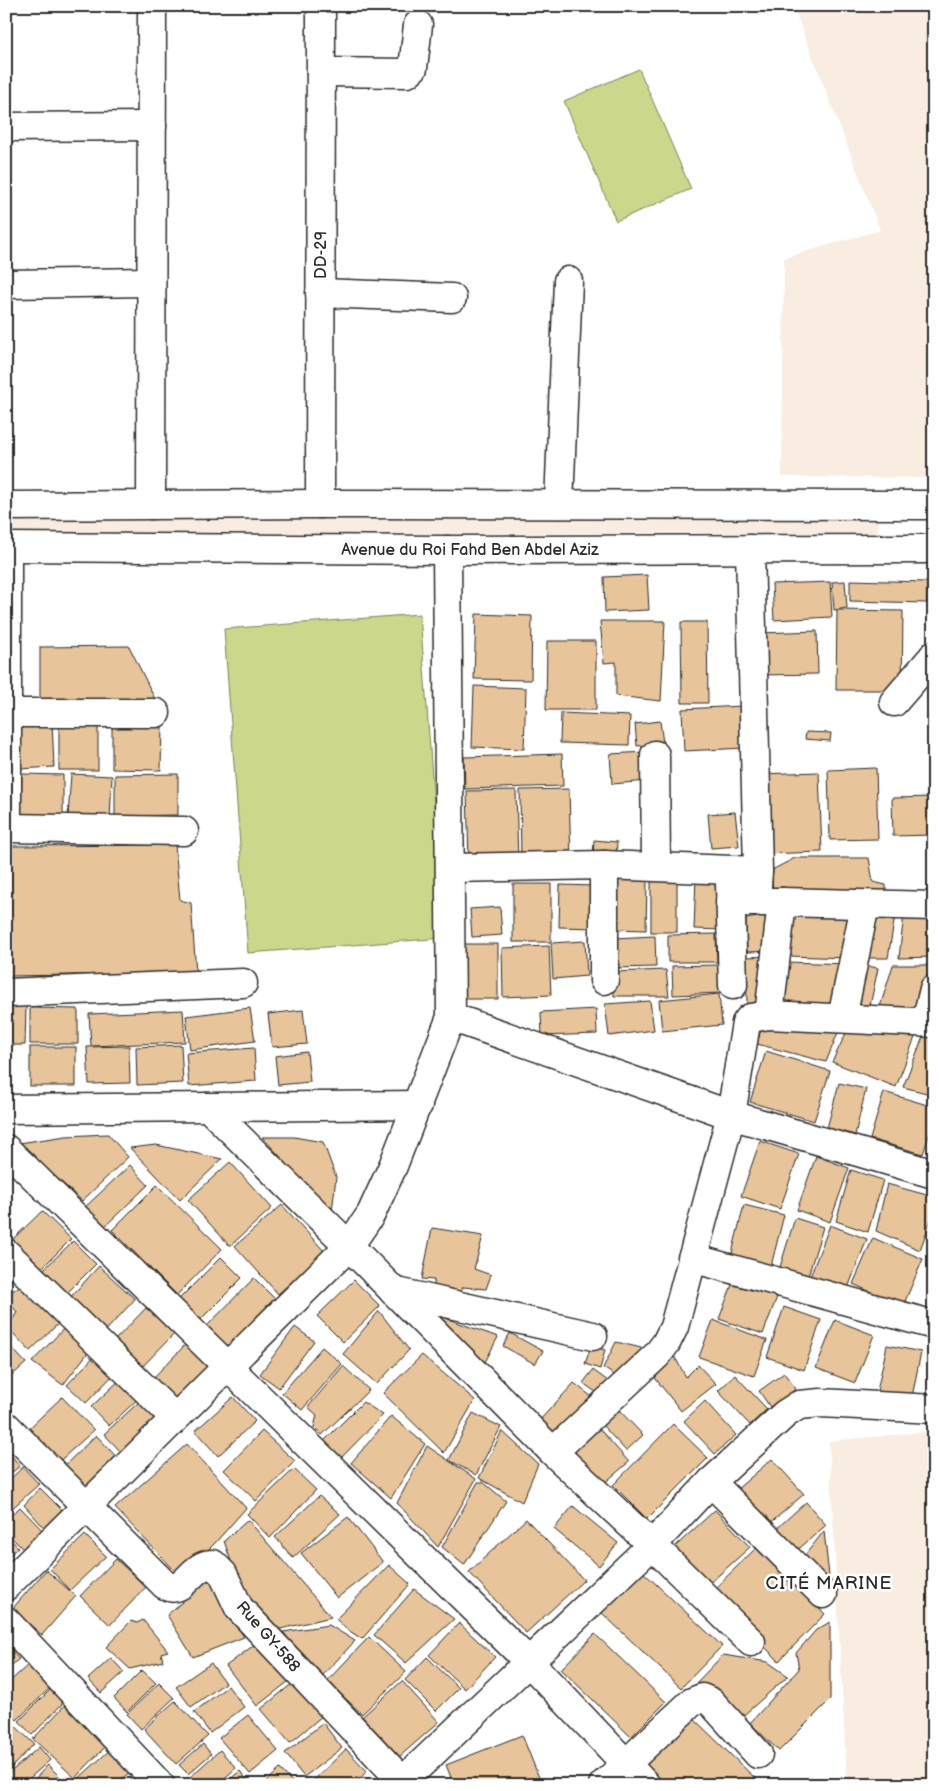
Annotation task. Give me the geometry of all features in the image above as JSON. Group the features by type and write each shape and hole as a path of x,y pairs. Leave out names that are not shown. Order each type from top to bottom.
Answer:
{"street":[{"path":"151,505 152,6"},
{"name":"DD-29","path":"320,504 321,6"},
{"path":"321,72 406,73 413,68 418,25"},
{"path":"6,127 152,126"},
{"path":"6,284 151,282"},
{"path":"559,504 568,282"},
{"path":"320,292 452,298"},
{"path":"6,506 320,504 934,505"},
{"path":"7,547 7,828 184,831"},
{"name":"Avenue du Roi Fahd Ben Abdel Aziz","path":"7,547 447,550 934,549"},
{"path":"750,549 758,871 769,902 769,1014"},
{"path":"6,1586 349,1246 371,1214 393,1166 451,1017 447,550"},
{"path":"894,702 934,655"},
{"path":"6,713 156,712"},
{"path":"655,755 656,866"},
{"path":"451,868 604,865 758,871"},
{"path":"604,865 604,980"},
{"path":"730,871 734,984"},
{"path":"730,902 934,906"},
{"path":"842,1018 865,905"},
{"path":"6,993 243,983"},
{"path":"553,1452 657,1355 674,1327 732,1115 746,1023 750,1018 769,1014 930,1022 934,989"},
{"path":"451,1017 732,1115 934,1174"},
{"path":"6,1109 418,1105"},
{"path":"208,1107 553,1452 751,1642"},
{"path":"6,1149 229,1366 528,1662 646,1785"},
{"path":"692,1258 934,1325"},
{"path":"10,1266 175,1418"},
{"path":"393,1291 594,1336"},
{"path":"405,1783 528,1662 652,1545 712,1482 785,1414 799,1405 821,1403 934,1409"},
{"path":"6,1426 87,1506"},
{"path":"712,1482 824,1594"},
{"name":"Rue GY-588","path":"87,1506 170,1589 177,1588 202,1565 213,1564 224,1574 240,1608 405,1783"},
{"path":"6,1621 160,1785"},
{"path":"603,1785 692,1702 702,1698 711,1702 758,1754"}],"shaded area":[{"path":"793,6 934,6 934,478 782,477 784,258 880,230"},
{"path":"6,517 878,519 877,533 6,534"},
{"path":"934,1431 934,1785 847,1785 829,1441"}],"green space":[{"path":"639,69 691,189 616,221 564,101"},
{"path":"420,614 444,938 248,953 224,629"}],"building":[{"path":"647,575 649,610 605,612 604,577"},
{"path":"850,580 927,582 927,603 850,601"},
{"path":"845,581 847,608 834,610 832,582"},
{"path":"830,582 832,617 774,620 772,584"},
{"path":"837,610 903,611 902,690 836,690"},
{"path":"476,614 532,616 531,680 474,679"},
{"path":"600,621 665,621 661,701 616,696 616,662 604,663"},
{"path":"681,622 707,622 708,703 682,703"},
{"path":"817,631 818,674 761,675 760,633"},
{"path":"547,641 596,641 596,710 546,710"},
{"path":"129,646 156,701 40,702 40,647"},
{"path":"474,686 526,688 524,749 472,747"},
{"path":"743,706 745,748 684,751 682,709"},
{"path":"561,713 630,716 629,745 560,743"},
{"path":"52,720 54,767 19,769 17,722"},
{"path":"660,721 663,743 637,746 635,724"},
{"path":"59,726 98,726 98,770 59,770"},
{"path":"112,726 162,726 161,770 112,769"},
{"path":"806,732 831,733 830,741 805,739"},
{"path":"645,752 648,781 612,784 610,754"},
{"path":"562,754 563,786 465,789 464,757"},
{"path":"876,768 878,839 830,840 828,770"},
{"path":"819,772 822,852 763,854 760,774"},
{"path":"22,774 63,775 63,818 21,817"},
{"path":"71,774 112,776 110,820 68,817"},
{"path":"178,774 178,815 115,816 115,775"},
{"path":"569,789 571,861 521,863 520,790"},
{"path":"516,790 518,863 469,864 467,791"},
{"path":"934,797 934,835 893,836 892,798"},
{"path":"735,812 739,846 711,848 708,814"},
{"path":"594,840 617,842 616,858 593,857"},
{"path":"175,845 180,900 191,903 196,973 6,976 6,846"},
{"path":"795,858 869,858 873,882 886,885 886,900 773,900 772,870"},
{"path":"696,877 725,878 723,930 694,929"},
{"path":"613,879 647,880 646,930 612,929"},
{"path":"651,879 677,879 677,932 651,932"},
{"path":"513,884 551,884 551,942 513,942"},
{"path":"560,885 596,886 595,928 559,927"},
{"path":"500,907 502,935 472,937 470,909"},
{"path":"780,913 775,951 747,952 746,919"},
{"path":"790,913 858,918 849,958 788,956"},
{"path":"904,914 934,914 932,957 899,958"},
{"path":"895,916 888,958 861,958 867,917"},
{"path":"716,934 717,962 668,962 668,935"},
{"path":"655,936 656,967 614,968 614,938"},
{"path":"585,941 587,976 553,979 551,943"},
{"path":"463,944 498,944 498,999 464,999"},
{"path":"549,946 551,995 503,997 502,948"},
{"path":"773,956 768,1004 747,1005 746,957"},
{"path":"786,962 849,964 840,1007 784,1006"},
{"path":"720,965 721,993 673,995 672,966"},
{"path":"862,965 878,968 869,1011 853,1008"},
{"path":"893,965 933,965 919,1012 879,1010"},
{"path":"666,970 669,996 614,996 613,972"},
{"path":"719,994 722,1025 662,1031 659,1000"},
{"path":"650,1001 654,1030 609,1036 605,1004"},
{"path":"6,1006 26,1006 25,1045 6,1045"},
{"path":"30,1008 78,1009 78,1044 30,1044"},
{"path":"250,1008 255,1041 190,1050 186,1016"},
{"path":"596,1009 597,1034 542,1036 541,1012"},
{"path":"183,1010 185,1042 91,1046 89,1014"},
{"path":"303,1010 307,1044 272,1047 268,1014"},
{"path":"762,1026 839,1030 826,1062 757,1044"},
{"path":"849,1027 917,1032 896,1087 832,1062"},
{"path":"925,1032 934,1033 934,1095 903,1087"},
{"path":"181,1045 183,1083 137,1085 136,1047"},
{"path":"129,1046 130,1083 89,1084 87,1047"},
{"path":"30,1047 76,1047 76,1086 30,1086"},
{"path":"254,1048 256,1081 189,1086 186,1053"},
{"path":"766,1051 830,1071 814,1121 750,1102"},
{"path":"307,1052 310,1082 278,1085 275,1056"},
{"path":"839,1083 866,1089 855,1135 827,1128"},
{"path":"884,1092 934,1107 934,1119 923,1154 870,1139"},
{"path":"108,1134 128,1157 82,1201 19,1143 66,1136"},
{"path":"262,1137 294,1137 323,1142 336,1177 332,1212"},
{"path":"760,1141 799,1154 780,1209 741,1196"},
{"path":"156,1145 222,1159 180,1200 130,1148"},
{"path":"816,1156 849,1168 830,1222 797,1210"},
{"path":"230,1162 272,1208 230,1246 188,1200"},
{"path":"130,1165 148,1185 100,1231 81,1211"},
{"path":"851,1170 883,1180 868,1232 836,1221"},
{"path":"887,1184 934,1197 934,1211 920,1250 876,1231"},
{"path":"157,1185 222,1249 177,1295 112,1230"},
{"path":"282,1205 325,1252 278,1294 235,1246"},
{"path":"744,1205 784,1215 771,1266 731,1257"},
{"path":"42,1211 71,1239 39,1271 10,1242"},
{"path":"795,1218 823,1227 808,1276 780,1267"},
{"path":"830,1225 867,1239 846,1293 809,1279"},
{"path":"432,1228 483,1236 474,1269 491,1275 486,1289 463,1287 459,1295 433,1293 434,1280 422,1279"},
{"path":"873,1238 923,1259 903,1306 853,1284"},
{"path":"73,1241 96,1264 64,1296 41,1272"},
{"path":"221,1257 242,1278 195,1325 174,1304"},
{"path":"99,1266 135,1299 102,1335 66,1302"},
{"path":"254,1278 278,1302 230,1349 207,1326"},
{"path":"354,1280 380,1306 343,1342 317,1316"},
{"path":"733,1282 777,1297 763,1334 719,1319"},
{"path":"23,1284 60,1322 30,1351 8,1328 17,1312 6,1298 6,1295"},
{"path":"784,1307 821,1320 804,1370 767,1357"},
{"path":"146,1308 174,1334 140,1369 112,1343"},
{"path":"379,1311 409,1350 377,1384 343,1354"},
{"path":"434,1314 498,1337 482,1368"},
{"path":"713,1320 767,1340 754,1376 699,1357"},
{"path":"835,1320 874,1335 855,1383 816,1368"},
{"path":"67,1325 90,1350 63,1385 32,1362"},
{"path":"295,1327 314,1341 279,1388 260,1374"},
{"path":"510,1333 543,1351 535,1364 503,1346"},
{"path":"6,1342 26,1363 6,1381"},
{"path":"616,1342 650,1350 621,1379 603,1368"},
{"path":"186,1344 215,1372 182,1407 152,1379"},
{"path":"887,1345 921,1352 911,1402 876,1396"},
{"path":"591,1346 605,1350 600,1369 585,1364"},
{"path":"322,1347 342,1364 302,1410 282,1393"},
{"path":"99,1351 119,1369 86,1403 67,1385"},
{"path":"673,1354 686,1377 698,1365 716,1384 681,1411 655,1378"},
{"path":"422,1355 475,1400 444,1453 383,1393"},
{"path":"343,1366 369,1390 322,1435 314,1427 317,1415 308,1407"},
{"path":"593,1370 612,1384 603,1397 583,1383"},
{"path":"784,1373 796,1389 770,1407 759,1391"},
{"path":"735,1375 767,1409 750,1425 718,1391"},
{"path":"124,1376 142,1395 109,1426 91,1407"},
{"path":"574,1383 596,1400 557,1439 537,1423"},
{"path":"62,1397 94,1430 53,1467 23,1434"},
{"path":"233,1397 255,1421 218,1456 195,1431"},
{"path":"705,1401 736,1435 715,1454 684,1421"},
{"path":"139,1402 158,1422 123,1454 104,1434"},
{"path":"363,1402 383,1415 339,1460 320,1445"},
{"path":"618,1409 643,1435 626,1451 602,1425"},
{"path":"473,1413 501,1427 476,1475 449,1460"},
{"path":"391,1416 425,1444 391,1498 351,1463"},
{"path":"595,1424 629,1462 602,1485 569,1447"},
{"path":"673,1424 708,1458 647,1519 613,1485"},
{"path":"262,1431 295,1461 256,1501 224,1470"},
{"path":"502,1431 538,1464 522,1502 479,1478"},
{"path":"96,1435 122,1463 87,1496 61,1469"},
{"path":"187,1444 246,1508 181,1577 115,1508"},
{"path":"427,1446 476,1479 438,1547 397,1503"},
{"path":"6,1449 20,1466 6,1477"},
{"path":"772,1459 804,1494 767,1526 736,1490"},
{"path":"23,1467 39,1484 6,1514 6,1483"},
{"path":"294,1469 316,1490 270,1538 247,1514"},
{"path":"478,1482 483,1482 506,1501 464,1565 442,1547"},
{"path":"40,1488 68,1516 48,1532 24,1505"},
{"path":"319,1496 340,1514 293,1558 275,1537"},
{"path":"806,1502 826,1525 793,1554 773,1532"},
{"path":"573,1506 618,1543 599,1566 554,1529"},
{"path":"20,1507 43,1531 24,1550 6,1532 6,1520"},
{"path":"715,1510 750,1547 701,1591 667,1554"},
{"path":"348,1517 383,1562 337,1598 301,1553"},
{"path":"526,1519 584,1580 526,1633 469,1572"},
{"path":"248,1520 331,1617 268,1632 248,1610 224,1541"},
{"path":"824,1531 830,1585 801,1560"},
{"path":"6,1535 18,1547 6,1559"},
{"path":"85,1535 106,1556 70,1590 50,1569"},
{"path":"757,1547 825,1614 779,1661 710,1593"},
{"path":"116,1559 146,1587 110,1625 80,1596"},
{"path":"389,1565 410,1584 362,1639 345,1628 336,1619"},
{"path":"46,1570 76,1596 42,1635 12,1609"},
{"path":"642,1571 722,1646 681,1688 602,1613"},
{"path":"212,1576 229,1613 244,1637 193,1657 167,1615"},
{"path":"414,1589 454,1619 406,1663 374,1635"},
{"path":"143,1620 168,1651 161,1653 163,1661 130,1669 106,1647 131,1621 137,1623"},
{"path":"830,1622 830,1700 779,1751 750,1723 799,1669 796,1653 816,1630"},
{"path":"459,1623 495,1657 465,1689 429,1655"},
{"path":"329,1625 355,1641 320,1678 283,1632"},
{"path":"595,1634 666,1702 631,1737 561,1669"},
{"path":"369,1637 406,1672 362,1714 327,1681"},
{"path":"258,1642 289,1681 257,1706 226,1666"},
{"path":"6,1645 19,1659 6,1670"},
{"path":"723,1655 768,1662 788,1676 737,1721 697,1682"},
{"path":"427,1657 459,1688 436,1711 405,1680"},
{"path":"111,1658 124,1672 101,1693 88,1679"},
{"path":"211,1663 225,1683 191,1707 176,1687"},
{"path":"29,1664 51,1687 17,1720 6,1709 6,1685"},
{"path":"142,1670 156,1683 127,1712 114,1698"},
{"path":"402,1681 439,1722 399,1757 362,1717"},
{"path":"294,1682 322,1716 290,1743 261,1709"},
{"path":"159,1683 174,1698 141,1729 127,1714"},
{"path":"228,1686 244,1707 210,1733 194,1712"},
{"path":"52,1688 65,1701 32,1735 19,1721"},
{"path":"175,1701 208,1736 176,1764 144,1729"},
{"path":"66,1704 108,1744 75,1778 33,1739"},
{"path":"248,1715 278,1751 250,1774 219,1738"},
{"path":"6,1719 34,1744 6,1773"},
{"path":"694,1719 762,1785 658,1785 640,1766"},
{"path":"323,1723 342,1748 304,1777 285,1753"},
{"path":"522,1735 542,1785 454,1785 446,1765"},
{"path":"203,1744 211,1754 188,1774 179,1765"},
{"path":"39,1747 50,1760 22,1785 7,1785 6,1776"},
{"path":"112,1748 132,1770 115,1785 84,1785 78,1779"},
{"path":"346,1749 367,1771 354,1785 313,1785 311,1783"},
{"path":"220,1750 236,1768 217,1785 197,1785 190,1777"},
{"path":"48,1765 68,1785 29,1785"},
{"path":"280,1769 295,1785 268,1785 266,1782"},
{"path":"240,1771 251,1785 223,1785"},
{"path":"138,1775 147,1785 128,1785"}],"district":[{"name":"CITÉ MARINE","path":"829,1583"}]}
